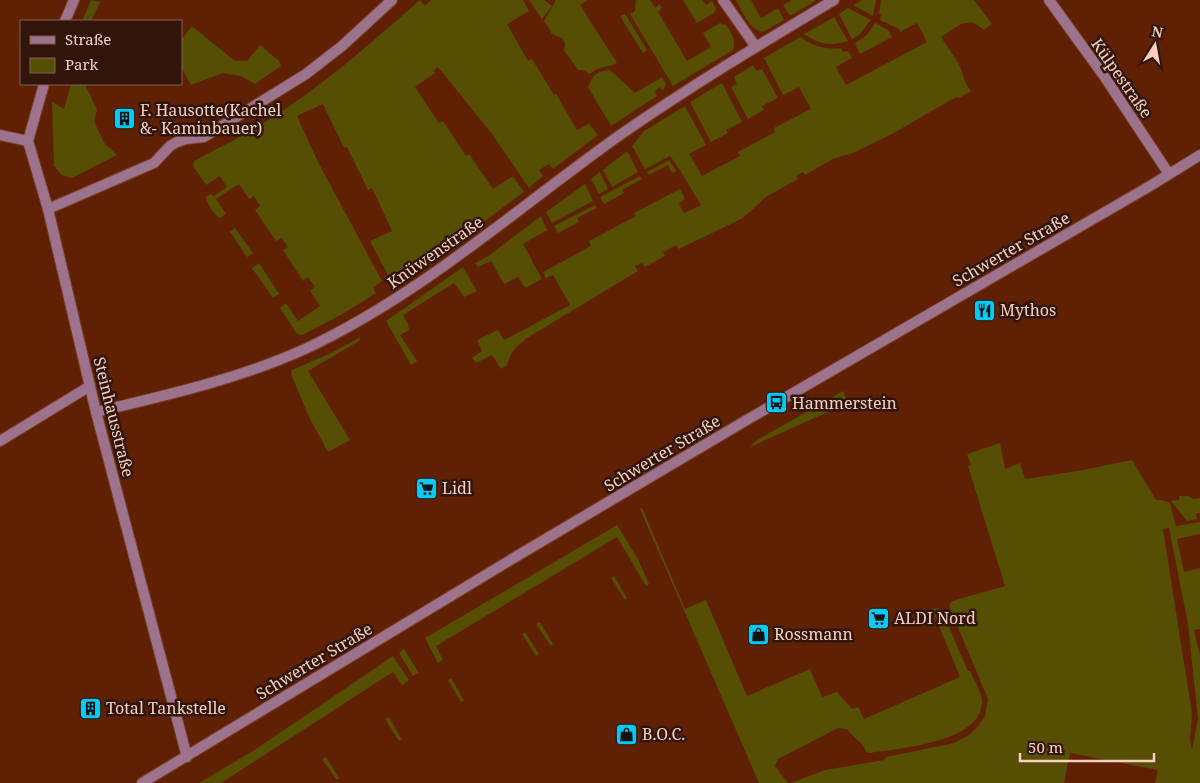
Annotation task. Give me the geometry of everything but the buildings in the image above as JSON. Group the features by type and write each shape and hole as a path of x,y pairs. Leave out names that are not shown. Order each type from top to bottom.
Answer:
{"street":[{"path":"65,20 74,0"},
{"path":"48,209 154,163 170,146 178,142 204,136 212,132 306,74 342,46 392,0"},
{"path":"723,0 756,47"},
{"name":"Knüwenstraße","path":"96,412 192,389 244,372 305,349 361,320 403,293 512,216 620,135 756,47 834,0"},
{"name":"Külpestraße","path":"1049,0 1104,76 1169,174"},
{"path":"0,135 28,141 44,85"},
{"name":"Steinhausstraße","path":"28,141 48,209 96,412 187,757"},
{"name":"Schwerter Straße","path":"142,783 517,556 1200,155"},
{"path":"0,441 90,386"}],"green space":[{"path":"91,0 100,2 91,20 82,20"},
{"path":"420,0 425,6 431,0 523,0 529,11 507,24 528,61 532,59 554,95 556,94 577,130 589,124 598,135 553,169 549,164 539,170 543,176 529,188 492,134 438,67 434,70 435,73 415,87 439,123 443,121 466,156 469,154 493,189 513,176 524,192 451,246 432,253 392,283 370,241 392,231 372,188 368,190 347,147 344,148 323,104 297,116 318,162 382,281 373,288 376,293 341,315 302,335 297,334 280,308 286,303 298,321 320,306 310,291 315,287 308,277 303,281 283,250 288,247 282,238 276,241 255,210 260,206 254,196 249,199 239,184 216,199 226,214 220,218 215,214 209,206 206,197 211,194 214,196 227,187 220,176 206,185 193,166 194,161 256,128 305,95"},
{"path":"529,0 544,0 552,6 542,19"},
{"path":"556,0 588,0 580,5 617,63 590,74 583,70 578,70 564,50 565,43 562,38 552,34 544,21"},
{"path":"636,0 650,0 655,8 660,4 662,8 658,12 687,61 711,47 703,33 720,23 725,24 733,36 733,50 673,86 630,14 635,11"},
{"path":"683,0 702,0 706,5 712,1 716,9 714,13 697,23"},
{"path":"736,0 751,0 761,18 778,8 784,20 763,32 758,30 746,19"},
{"path":"792,0 815,1 790,16 783,5"},
{"path":"862,0 876,0 873,16 853,5"},
{"path":"881,0 974,0 992,24 984,30 973,22 961,24 941,37 959,64 966,84 971,91 959,98 956,97 892,134 853,153 833,159 805,175 803,172 796,176 798,179 766,197 743,218 679,249 676,245 663,252 665,256 645,267 642,263 635,266 638,271 527,338 514,350 507,365 501,369 492,355 476,363 472,358 482,351 477,340 498,330 504,340 570,305 553,275 546,278 543,272 591,246 589,241 636,216 634,213 680,189 685,199 679,203 684,213 701,205 670,156 645,169 632,146 644,131 685,106 706,145 689,154 702,176 740,156 738,152 775,132 774,128 811,109 799,87 783,95 764,58 800,37 819,47 841,48 843,52 848,51 852,58 836,67 846,85 927,42 917,23 900,32 899,29 880,20"},
{"path":"848,8 871,20 859,35 852,39 839,14"},
{"path":"625,14 647,50 643,53 620,16"},
{"path":"834,17 848,41 825,44 804,34"},
{"path":"875,23 888,30 892,37 860,54 855,43 867,35"},
{"path":"192,26 235,61 247,61 260,45 279,61 281,66 255,84 241,76 223,73 191,85 182,69 182,39"},
{"path":"753,65 756,71 762,69 778,98 762,106 764,110 748,119 731,87 737,84 734,77"},
{"path":"610,70 635,93 662,77 666,84 663,91 660,87 655,91 657,96 611,126 588,87 596,74 601,71"},
{"path":"722,83 742,122 726,130 728,133 711,142 690,102"},
{"path":"71,85 85,85 97,110 94,122 105,144 117,155 72,178 62,175 54,166 52,102 64,109"},
{"path":"627,151 638,172 612,187 603,170"},
{"path":"669,160 676,171 672,173 668,165 649,175 647,172"},
{"path":"600,172 608,189 599,194 591,179"},
{"path":"640,176 642,179 622,190 624,193 604,204 600,197"},
{"path":"585,184 593,201 552,223 546,212"},
{"path":"595,205 597,208 577,218 579,222 558,233 554,226"},
{"path":"541,216 547,230 523,244 542,279 525,288 518,277 504,284 491,261 478,267 475,263 487,257"},
{"path":"235,228 253,253 247,257 230,232"},
{"path":"259,263 279,294 273,298 252,268"},
{"path":"463,267 477,291 464,297 454,283 403,315 409,330 400,335 417,361 411,365 386,321"},
{"path":"361,337 359,341 308,371 350,440 328,452 309,417 291,374 292,370"},
{"path":"843,391 848,403 750,447 754,442"},
{"path":"1000,443 1005,469 1020,463 1025,479 1132,460 1156,500 1170,503 1176,526 1200,522 1200,534 1177,539 1184,572 1200,568 1200,629 1194,630 1200,656 1200,783 1155,783 1158,770 1070,753 1064,783 791,783 825,770 884,760 886,757 954,743 969,735 985,716 988,699 949,606 952,601 1005,586 968,466 971,465 967,454","holes":["1169,528 1188,624 1198,719 1192,750 1190,739 1192,714 1163,529"]},
{"path":"1179,496 1188,496 1194,499 1200,498 1200,513 1196,514 1197,519 1187,521 1171,501 1179,500"},
{"path":"642,508 685,609 706,600 747,696 810,669 822,697 837,692 852,709 858,707 864,719 960,677 932,609 936,608 941,609 968,671 970,671 979,689 982,700 979,714 969,726 938,741 870,753 866,752 865,748 847,729 838,728 778,759 775,766 788,783 759,783 640,509"},
{"path":"617,525 638,559 649,584 646,586 617,537 436,646 443,660 438,663 425,638"},
{"path":"614,576 627,598 625,600 611,578"},
{"path":"540,622 553,644 551,646 536,624"},
{"path":"525,632 539,654 536,656 522,634"},
{"path":"404,649 419,673 413,676 399,653"},
{"path":"393,656 409,680 402,685 393,672 221,783 199,783 256,749"},
{"path":"451,678 464,701 461,702 448,680"},
{"path":"389,717 402,740 399,741 385,719"},
{"path":"326,757 339,778 337,780 322,759"}],"place":[{"name":"F. Hausotte(Kachel &- Kaminbauer)","path":"124,119"},
{"name":"Mythos","path":"984,310"},
{"name":"Hammerstein","path":"776,403"},
{"name":"Lidl","path":"426,488"},
{"name":"ALDI Nord","path":"878,618"},
{"name":"Rossmann","path":"758,634"},
{"name":"Total Tankstelle","path":"90,708"},
{"name":"B.O.C.","path":"626,734"}]}
